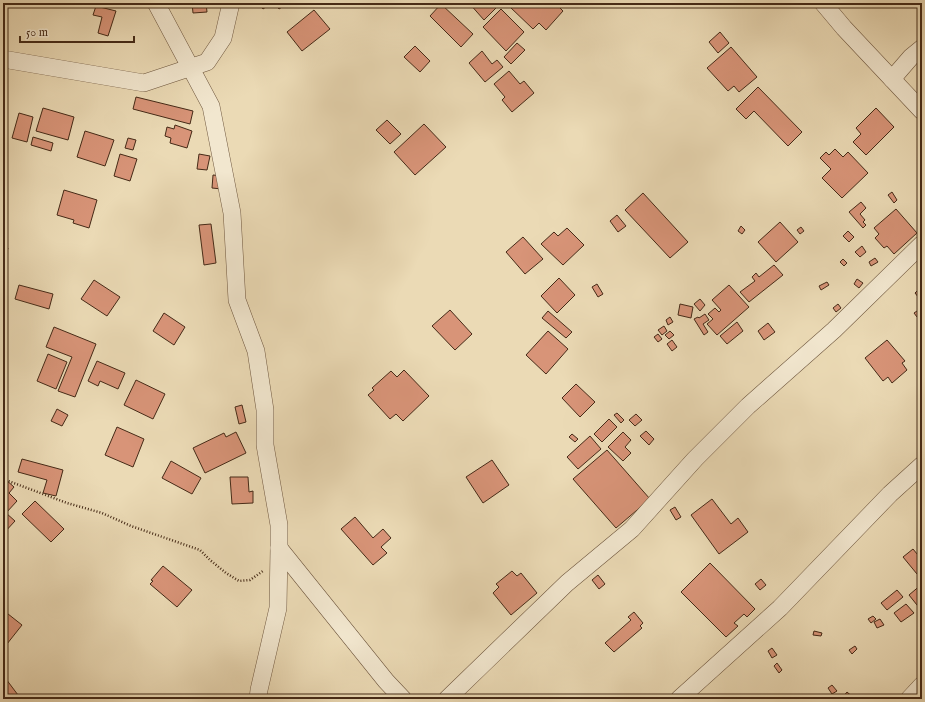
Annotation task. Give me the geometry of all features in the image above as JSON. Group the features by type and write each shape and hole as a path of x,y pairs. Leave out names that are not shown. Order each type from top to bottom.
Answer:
{"street":[{"path":"156,3 211,106 232,213 237,300 256,351 265,410 265,445 279,525 278,608 256,696"},
{"path":"3,59 144,82 207,62 223,38 231,3"},
{"path":"823,3 844,28 922,111"},
{"path":"892,79 911,57 922,48"},
{"path":"447,699 567,583 632,529 695,460 748,406 834,330 922,244"},
{"path":"679,699 780,608 890,494 922,465"},
{"path":"279,548 403,699"},
{"path":"909,699 922,685"}],"path":[{"path":"3,479 67,503 102,513 131,526 200,550 220,569 239,581 250,580 263,571 279,548"}],"building":[{"path":"192,3 206,3 207,12 193,13"},
{"path":"258,3 269,3 270,4 263,9"},
{"path":"274,3 288,3 279,9"},
{"path":"469,3 501,3 484,20"},
{"path":"514,3 557,3 556,4 563,11 546,30 539,23 533,29 510,7"},
{"path":"441,4 473,34 461,47 430,16"},
{"path":"96,6 116,11 108,36 98,33 102,17 93,15"},
{"path":"501,9 524,32 506,51 483,27"},
{"path":"314,10 330,29 302,51 287,32"},
{"path":"720,32 729,43 718,53 709,42"},
{"path":"517,43 525,50 511,64 504,57"},
{"path":"415,46 430,61 420,72 404,57"},
{"path":"731,47 757,77 739,92 734,86 728,91 707,68"},
{"path":"482,51 492,64 497,60 503,67 485,82 469,63"},
{"path":"509,71 520,84 524,81 534,93 512,112 502,100 505,97 494,84"},
{"path":"758,87 802,132 788,146 754,111 746,119 736,109"},
{"path":"136,97 193,111 190,124 133,109"},
{"path":"43,108 74,117 68,140 36,131"},
{"path":"876,108 894,127 866,155 853,142 861,134 856,128"},
{"path":"19,113 33,117 27,142 12,138"},
{"path":"387,120 401,134 390,144 376,130"},
{"path":"424,124 446,147 415,175 394,152"},
{"path":"175,125 192,131 187,148 170,143 171,138 165,136 167,127 174,129"},
{"path":"85,131 114,140 105,166 77,157"},
{"path":"33,137 53,143 51,151 31,145"},
{"path":"128,138 136,140 133,150 125,148"},
{"path":"835,149 843,157 848,152 868,173 842,198 822,178 831,169 820,158 826,152 829,155"},
{"path":"120,154 137,159 130,181 114,176"},
{"path":"199,154 210,156 207,170 197,169"},
{"path":"213,175 223,176 222,189 212,188"},
{"path":"64,190 97,200 89,228 73,223 74,220 57,215"},
{"path":"892,192 897,200 894,203 888,195"},
{"path":"643,193 688,242 670,258 625,210"},
{"path":"861,202 866,208 860,214 865,220 863,222 866,225 863,228 849,212"},
{"path":"896,209 917,233 894,254 887,246 884,248 875,238 879,234 874,228"},
{"path":"617,215 626,226 618,232 610,221"},
{"path":"780,222 798,242 776,262 758,242"},
{"path":"211,224 216,263 204,265 199,225"},
{"path":"741,226 745,230 742,234 738,231"},
{"path":"801,227 804,231 800,234 797,230"},
{"path":"567,228 584,245 563,265 541,244 554,232 558,236"},
{"path":"848,231 854,237 849,242 843,236"},
{"path":"523,237 543,259 525,274 506,252"},
{"path":"3,246 8,248 3,265"},
{"path":"862,246 866,252 860,257 855,252"},
{"path":"875,258 878,262 871,266 869,262"},
{"path":"843,259 847,263 844,266 840,262"},
{"path":"774,265 783,275 749,302 740,292 755,281 752,277 756,273 759,277"},
{"path":"559,278 575,295 557,313 541,296"},
{"path":"857,279 863,283 859,288 854,284"},
{"path":"94,280 120,297 107,316 81,299"},
{"path":"827,282 829,285 821,290 819,286"},
{"path":"597,284 603,294 598,297 592,287"},
{"path":"19,285 53,294 49,309 15,299"},
{"path":"729,285 749,307 717,335 707,324 713,319 708,314 715,308 719,312 721,310 712,300"},
{"path":"919,289 922,296 919,298 915,293"},
{"path":"700,299 705,305 700,311 694,304"},
{"path":"680,304 693,307 691,318 678,315"},
{"path":"838,304 841,308 836,312 833,308"},
{"path":"920,309 922,313 917,317 914,313"},
{"path":"450,310 472,334 455,350 432,326"},
{"path":"548,311 572,332 566,338 542,318"},
{"path":"164,313 185,327 174,345 153,331"},
{"path":"705,314 709,320 703,324 708,332 704,335 694,319"},
{"path":"670,317 673,322 668,325 666,320"},
{"path":"737,322 743,331 727,344 720,336"},
{"path":"768,323 775,332 764,340 758,331"},
{"path":"664,326 667,331 662,335 658,330"},
{"path":"54,327 96,344 75,397 58,391 72,357 46,347"},
{"path":"548,331 568,349 546,374 526,355"},
{"path":"670,331 674,335 669,339 665,335"},
{"path":"658,334 662,339 658,342 654,337"},
{"path":"672,340 677,347 672,351 667,344"},
{"path":"887,340 905,361 902,363 907,370 892,383 888,377 883,381 865,358"},
{"path":"48,354 67,362 56,389 37,381"},
{"path":"97,361 125,373 118,389 100,381 98,386 88,381"},
{"path":"404,370 429,396 403,421 396,414 390,419 368,395 374,390 372,388 391,371 397,377"},
{"path":"136,380 165,394 153,419 124,405"},
{"path":"576,384 595,402 580,417 562,398"},
{"path":"242,405 246,422 239,424 235,407"},
{"path":"57,409 68,415 62,426 51,421"},
{"path":"617,413 624,420 621,423 614,415"},
{"path":"636,414 642,420 635,426 629,420"},
{"path":"609,419 617,427 602,442 594,434"},
{"path":"117,427 144,439 133,467 105,455"},
{"path":"646,431 654,439 649,445 640,436"},
{"path":"236,432 246,453 205,473 193,448 224,433 226,437"},
{"path":"623,432 631,440 625,447 631,453 623,461 608,447"},
{"path":"572,434 578,439 575,442 569,437"},
{"path":"590,436 601,449 578,469 567,457"},
{"path":"607,450 650,499 616,528 573,479"},
{"path":"22,459 63,470 56,496 43,493 47,480 18,472"},
{"path":"492,460 509,485 483,503 466,477"},
{"path":"171,461 201,478 192,494 162,478"},
{"path":"230,477 248,477 249,492 253,491 253,503 232,504"},
{"path":"5,479 14,487 9,493 17,501 6,513 15,521 3,534 3,482"},
{"path":"712,499 731,524 738,518 748,532 719,554 691,515"},
{"path":"35,501 64,529 51,542 22,514"},
{"path":"675,507 681,517 676,520 670,510"},
{"path":"355,517 373,538 383,529 391,538 381,547 387,553 373,565 341,529"},
{"path":"913,549 922,560 922,570 917,574 903,557"},
{"path":"710,563 755,609 747,617 744,614 734,623 738,626 726,637 681,592"},
{"path":"163,566 192,590 177,607 150,584 153,581 151,580"},
{"path":"512,571 517,576 521,573 537,593 511,615 493,593 499,587 496,584"},
{"path":"598,575 605,584 599,589 592,580"},
{"path":"761,579 766,585 760,590 755,584"},
{"path":"922,584 922,609 921,610 909,595"},
{"path":"897,590 903,597 887,610 881,603"},
{"path":"906,604 914,613 901,622 894,613"},
{"path":"3,610 22,625 3,649"},
{"path":"634,612 643,623 640,626 642,628 614,652 605,643 631,620 628,617"},
{"path":"873,616 876,619 871,623 868,619"},
{"path":"880,619 884,625 877,628 874,622"},
{"path":"814,631 822,633 821,636 813,635"},
{"path":"855,646 857,649 852,654 849,650"},
{"path":"772,648 777,655 772,658 768,651"},
{"path":"777,663 782,670 779,673 774,666"},
{"path":"3,675 21,699 3,699"},
{"path":"832,685 837,691 832,694 828,688"},
{"path":"847,692 855,699 843,699 842,698"}]}
